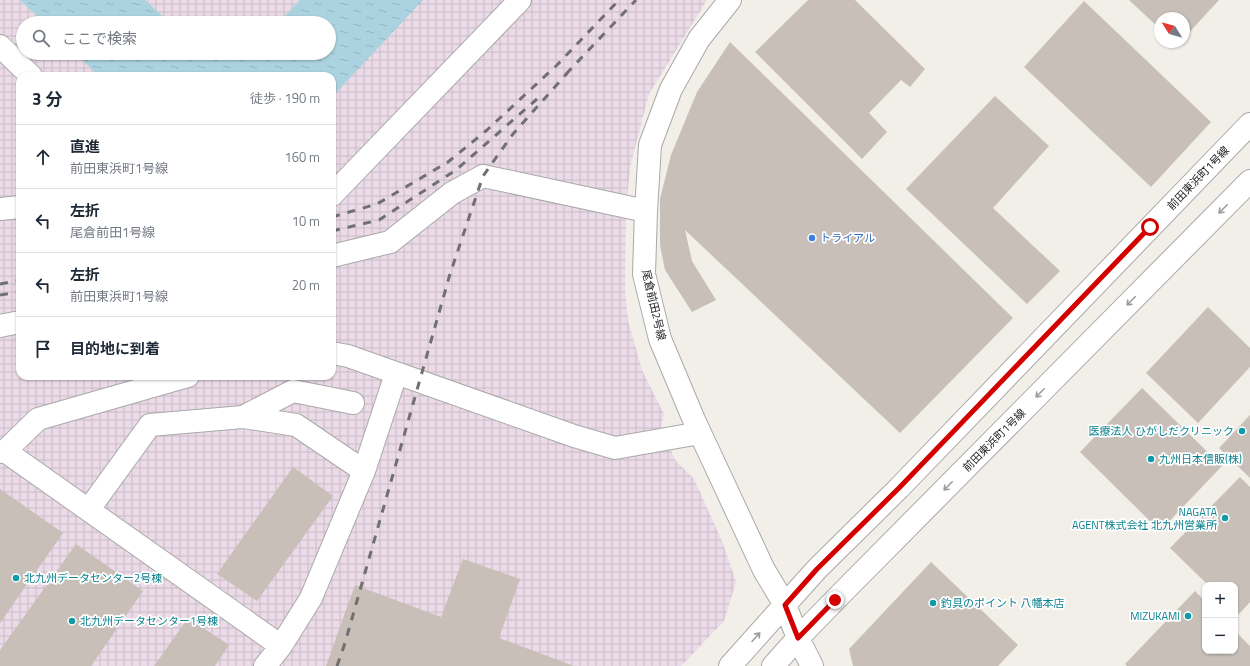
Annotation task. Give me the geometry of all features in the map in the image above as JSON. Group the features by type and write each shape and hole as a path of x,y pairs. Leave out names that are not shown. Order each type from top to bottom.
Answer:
{"street":[{"path":"336,191 520,0"},
{"name":"尾倉前田2号線","path":"730,0 699,39 671,89 650,145 644,274 660,339 700,433 764,570 785,605 798,638 812,666"},
{"path":"0,46 27,72"},
{"name":"前田東浜町1号線","path":"730,666 817,569 910,476 1249,126"},
{"path":"336,255 390,242 452,193 483,176 646,211"},
{"name":"前田東浜町1号線","path":"773,666 798,638 1250,181"},
{"path":"0,209 16,207"},
{"path":"0,326 16,323"},
{"path":"336,354 348,356 574,436 615,448 700,433"},
{"path":"265,666 281,646 311,598 364,471 396,374"},
{"path":"174,380 38,419 3,452 89,509 281,646"},
{"path":"243,417 293,391 353,403"},
{"path":"89,509 150,425 243,417 296,425 364,471"}],"shaded area":[{"path":"0,0 707,0 649,94 631,163 626,206 625,289 628,321 642,370 664,414 661,426 675,460 694,479 722,541 736,582 724,621 681,666 0,666"}],"water":[{"path":"20,0 145,0 162,16 37,16"},
{"path":"300,0 423,0 336,93 336,72 95,72 82,60 336,60 336,16 285,16"}],"building":[{"path":"808,0 855,0 925,69 910,87 901,80 869,113 887,132 862,159 755,52"},
{"path":"1129,0 1219,0 1190,31 1190,12 1154,12 1154,23"},
{"path":"1084,1 1211,122 1151,187 1024,67"},
{"name":"トライアル","path":"730,42 1013,318 900,433 685,230 692,261 716,300 692,312 665,270 660,245 660,199 671,155 697,92"},
{"path":"995,96 1049,146 993,208 1060,271 1027,304 906,189"},
{"path":"1208,307 1250,348 1250,367 1198,423 1146,373"},
{"name":"九州日本信販(株)","path":"1142,388 1222,466 1160,531 1080,452"},
{"name":"医療法人 ひがしだクリニック","path":"1250,415 1250,478 1219,448"},
{"path":"293,467 333,496 257,601 217,574"},
{"name":"NAGATA AGENT株式会社 北九州営業所","path":"1240,477 1250,487 1250,602 1239,614 1238,582 1205,582 1170,548"},
{"name":"北九州データセンター2号棟","path":"0,489 63,533 0,623"},
{"name":"北九州データセンター1号棟","path":"76,544 143,591 91,666 0,666 0,650"},
{"path":"463,559 520,579 499,638 574,666 326,666 355,585 441,617"},
{"name":"釣具のポイント 八幡本店","path":"931,562 1018,645 998,666 853,666 849,649"},
{"name":"MIZUKAMI","path":"1195,591 1202,598 1202,654 1238,654 1238,634 1250,646 1250,666 1127,666 1125,664"},
{"path":"188,618 229,645 215,666 154,666"}],"railway":[{"path":"336,216 377,204 448,162 487,130 557,65 619,0"},
{"path":"566,74 636,0"},
{"path":"337,666 345,643 450,274 483,176 513,134 569,71"},
{"path":"336,230 379,220 456,170 537,99"},
{"path":"0,284 16,281"},
{"path":"0,295 16,293"}],"place":[{"name":"トライアル","path":"812,238"},
{"name":"医療法人 ひがしだクリニック","path":"1242,431"},
{"name":"九州日本信販(株)","path":"1151,459"},
{"name":"NAGATA AGENT株式会社 北九州営業所","path":"1225,518"},
{"name":"北九州データセンター2号棟","path":"16,578"},
{"name":"釣具のポイント 八幡本店","path":"933,603"},
{"name":"MIZUKAMI","path":"1188,616"},
{"name":"北九州データセンター1号棟","path":"72,621"}],"route":[{"path":"835,600 798,638 785,605 817,569 899,488 1150,227"}]}
